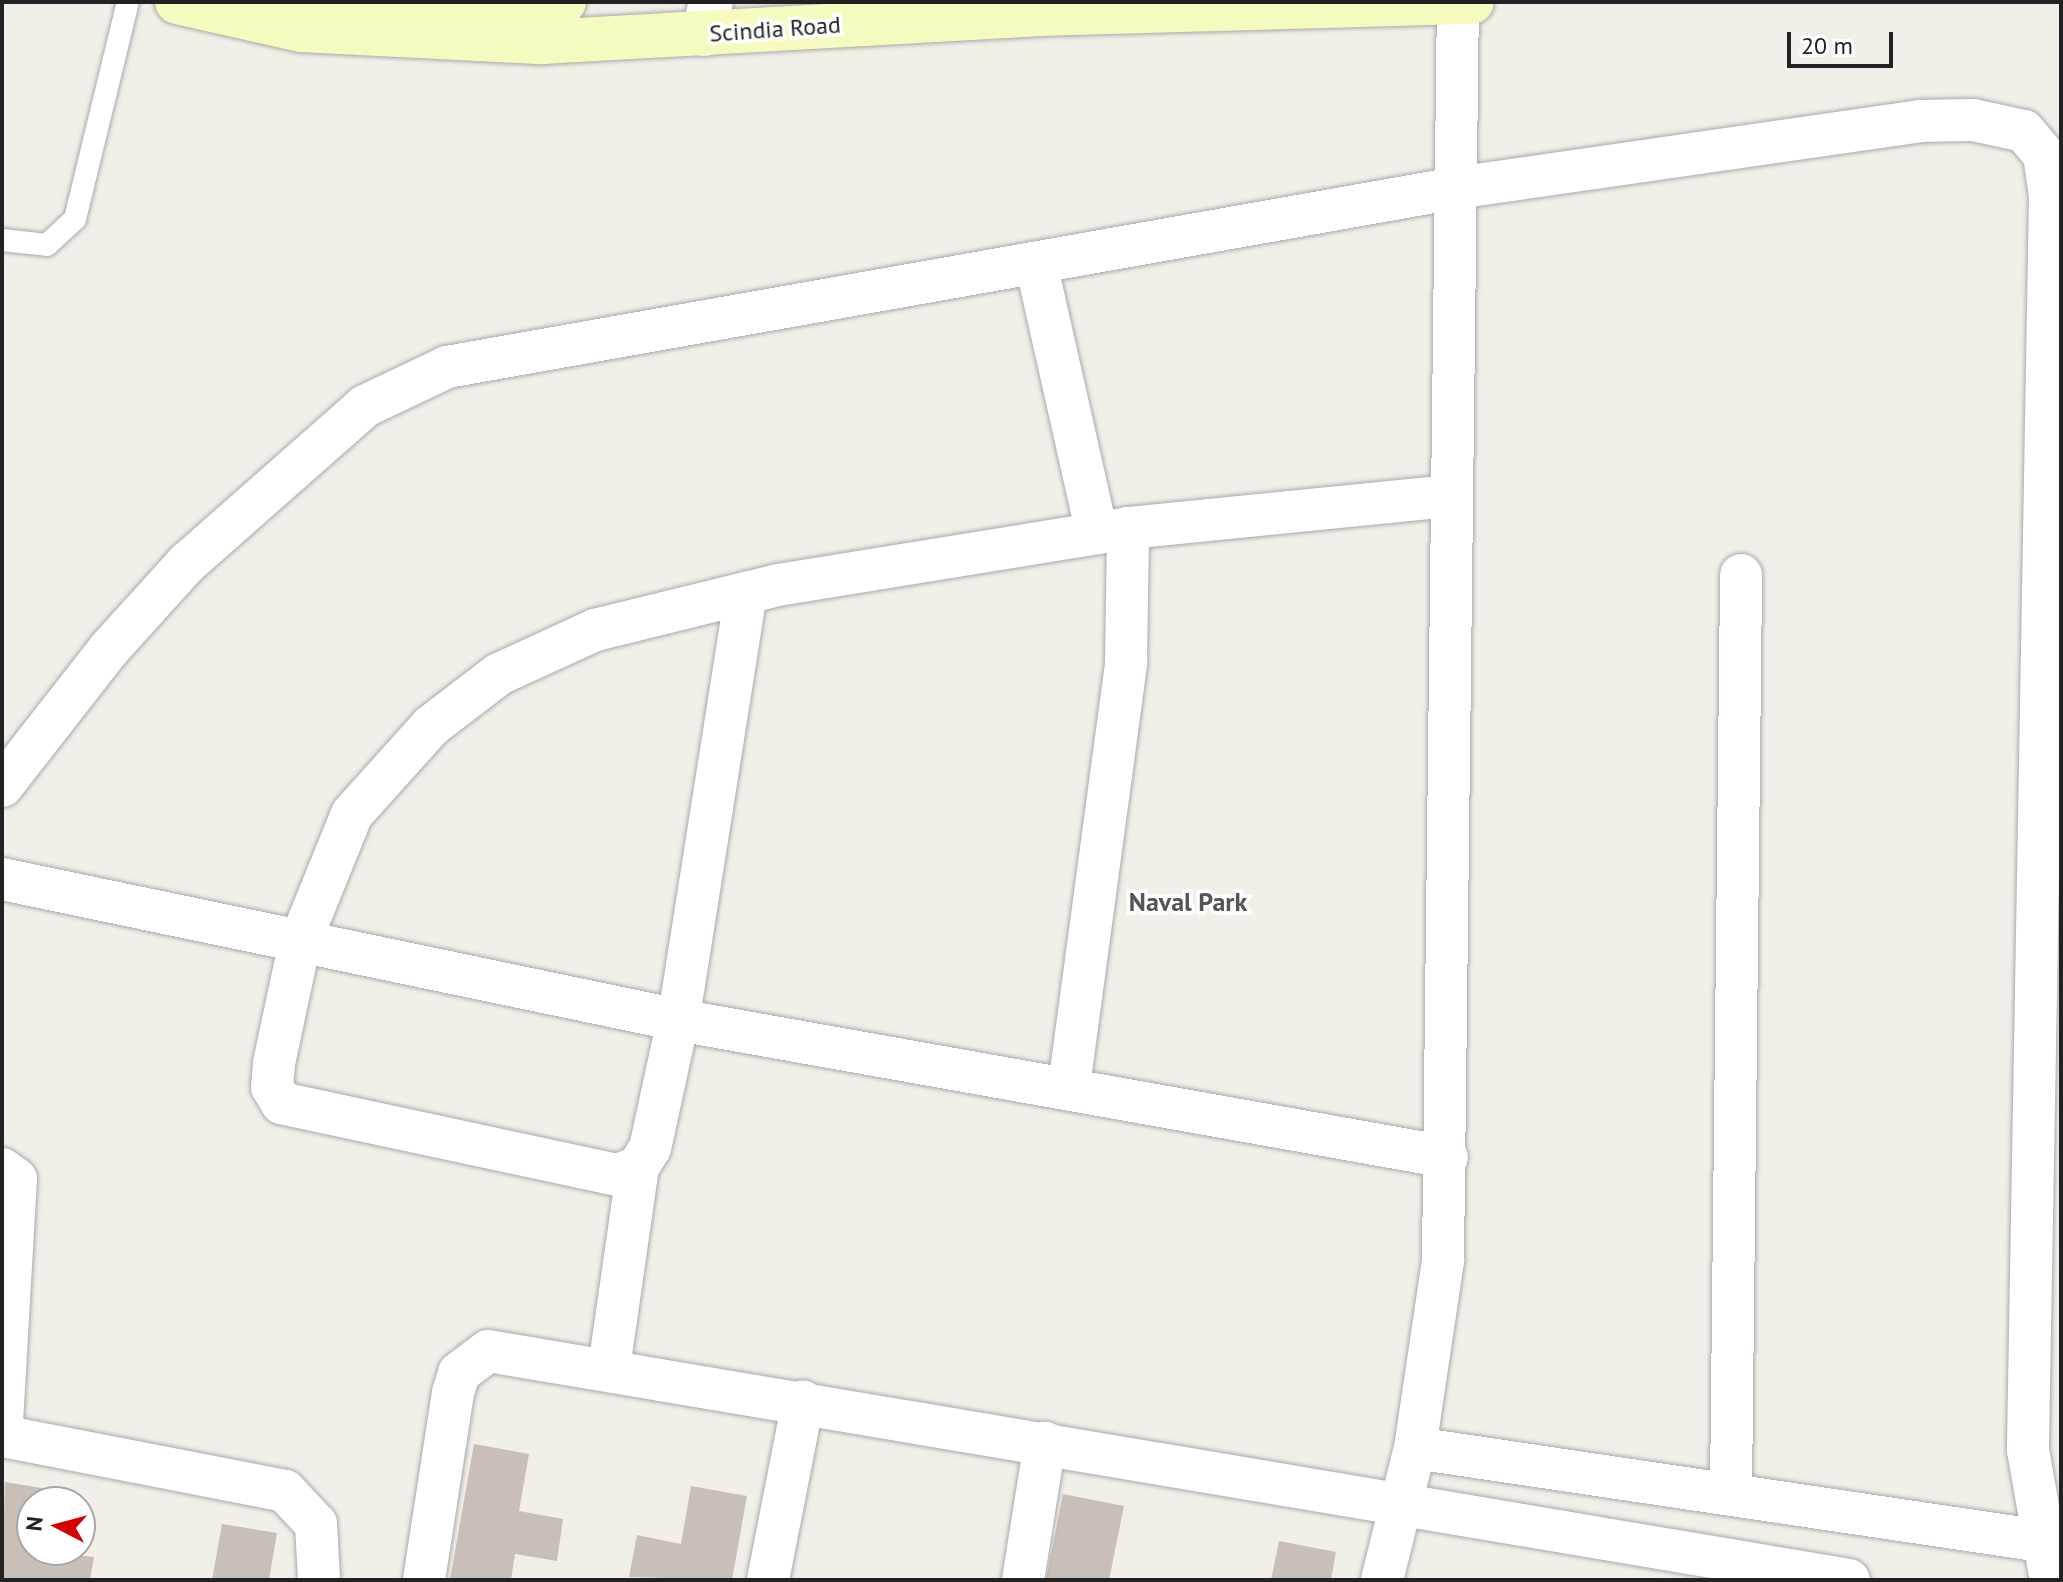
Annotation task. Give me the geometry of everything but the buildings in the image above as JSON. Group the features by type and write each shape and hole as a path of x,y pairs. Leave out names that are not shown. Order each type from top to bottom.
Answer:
{"main road":[{"path":"299,2 467,2"},
{"name":"Scindia Road","path":"475,2 549,16"},
{"name":"Scindia Road","path":"549,16 564,2"},
{"name":"Scindia Road","path":"191,4 301,30 549,16 708,18 1349,2 1472,2"}],"street":[{"path":"1382,1580 1415,1448 1440,1296 1447,1157 1447,496 1458,3"},
{"path":"2,786 109,649 187,563 314,445 390,393 447,367 1456,188 1920,121 1973,120 2024,131 2044,155 2050,196 2028,1450 2046,1560 1731,1491 1415,1448"},
{"path":"1036,263 1113,531 1126,662 1069,1086"},
{"path":"638,1167 617,1175 282,1103 272,1087 274,1063 300,942 352,814 431,726 499,674 547,649 595,630 746,593 1113,531 1447,496"},
{"path":"1731,1491 1741,575"},
{"path":"609,1368 638,1167 650,1148 678,1020 746,593"},
{"path":"2,879 678,1020 1069,1086 1447,1157"},
{"path":"2,1169 16,1179 2,1423"},
{"path":"424,1580 459,1373 488,1351 609,1368 1849,1580"},
{"path":"768,1580 803,1401"},
{"path":"2,1436 285,1491 316,1524 319,1580"},
{"path":"1023,1580 1045,1443"}],"lane":[{"path":"2,240 47,245 75,219 128,2"}],"district":[{"name":"Naval Park","path":"1188,902"}]}
